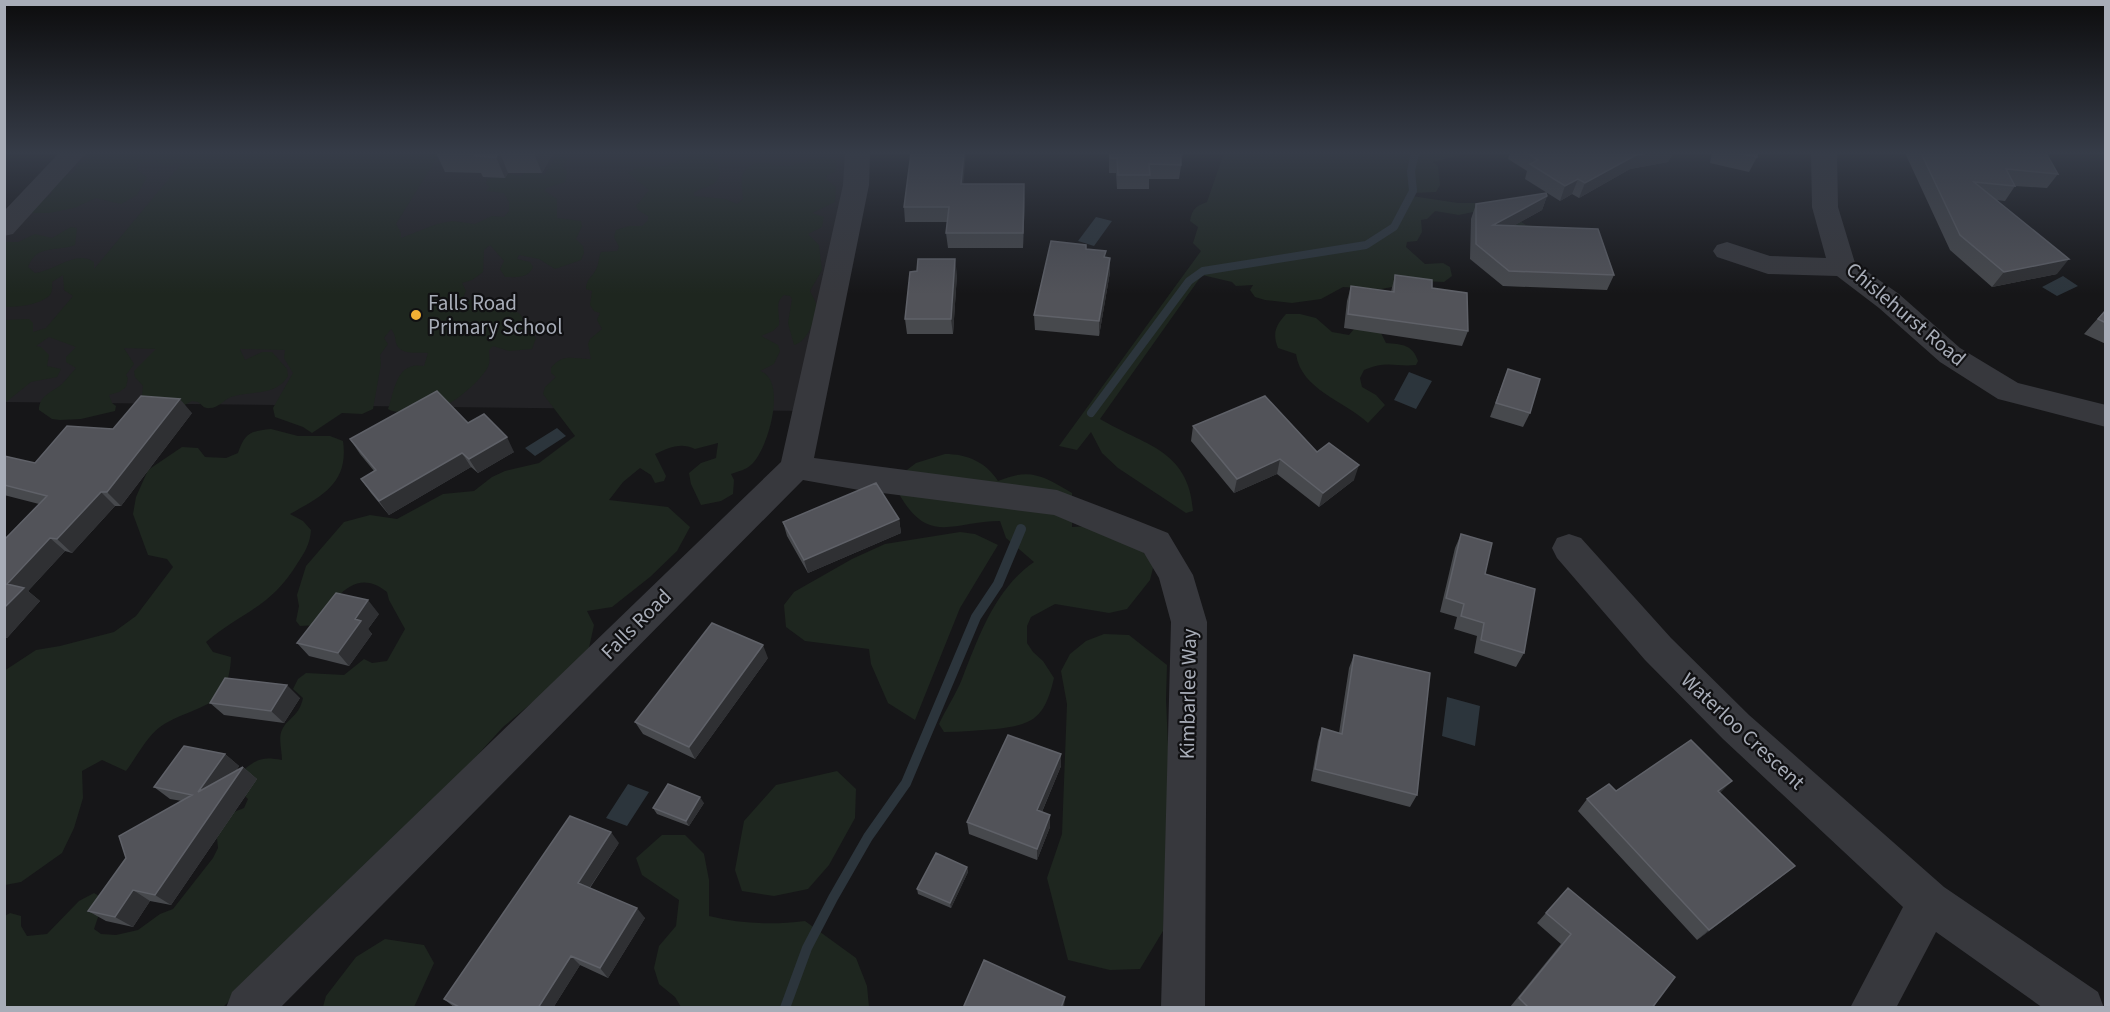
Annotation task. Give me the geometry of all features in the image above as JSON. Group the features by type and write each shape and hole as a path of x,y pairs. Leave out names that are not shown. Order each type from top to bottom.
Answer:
{"street":[{"path":"4,228 30,200"},
{"path":"796,466 852,200"},
{"name":"Chislehurst Road","path":"1826,200 1844,267 1889,302 1950,355 2009,391 2106,416"},
{"path":"1727,251 1768,265 1844,267"},
{"name":"Falls Road","path":"248,1008 796,466"},
{"name":"Kimbarlee Way","path":"796,466 859,478 1058,503 1156,543 1176,575 1189,622 1183,1008"},
{"name":"Waterloo Crescent","path":"1569,548 1658,649 1728,719 1929,902 2082,1008"},
{"path":"1872,1008 1929,902"}],"shaded area":[{"name":"Falls Road Primary School","path":"30,200 853,200 808,411 5,402 4,228"},
{"path":"43,200 91,200 74,208 49,213 33,213 31,210"},
{"path":"105,200 128,200 121,204"},
{"path":"151,200 411,200 396,224 401,238 437,224 452,221 475,224 492,216 504,217 509,211 508,200 557,200 557,218 581,221 582,226 576,239 583,246 584,253 581,260 555,269 539,259 519,255 517,259 530,262 533,267 531,271 521,276 505,277 500,269 504,261 490,245 484,250 483,272 472,280 462,283 466,291 462,300 497,299 520,314 536,338 532,349 509,351 493,346 489,350 489,364 483,375 457,398 441,407 400,412 388,409 398,378 408,368 424,366 428,353 410,353 401,350 391,329 384,338 388,344 380,355 381,364 373,409 362,414 342,413 312,433 303,427 275,417 273,408 293,373 284,358 285,350 240,349 245,360 262,352 272,352 287,369 288,376 283,383 270,390 231,397 216,407 208,408 198,402 192,401 181,407 142,396 143,386 135,377 134,371 156,349 124,348 134,364 126,375 128,378 126,387 109,395 116,406 115,411 81,419 60,420 52,419 39,410 40,405 44,397 62,384 76,368 66,362 66,357 76,347 49,337 36,346 41,347 49,355 47,366 61,369 57,377 31,382 5,403 5,320 29,319 33,323 33,332 46,328 73,296 64,290 63,275 52,282 51,293 40,302 5,307 5,242 18,242 35,234 52,238 71,227 77,228 75,245 42,252 36,255 28,267 35,273 80,258 94,262 94,269"},
{"path":"641,200 728,200 737,204 742,200 835,200 812,213 824,217 822,227 808,234 819,245 822,270 810,291 816,304 813,322 807,334 794,345 788,323 792,299 784,295 778,305 779,325 773,331 761,336 778,345 780,351 774,364 760,371 768,377 773,387 772,415 769,430 758,456 747,468 731,474 734,480 733,494 721,501 701,505 691,484 689,473 701,463 716,458 718,443 695,449 684,446 675,447 655,454 666,476 664,481 655,483 651,475 640,468 623,482 609,500 668,507 690,527 677,551 650,577 612,607 587,611 594,625 587,657 503,727 412,827 223,1007 5,1008 5,916 10,913 21,916 21,926 27,936 47,934 79,901 94,893 104,899 94,929 101,934 116,935 138,930 160,914 173,909 213,858 218,848 217,838 220,824 226,815 244,808 248,799 241,792 242,771 252,763 261,760 282,760 281,733 299,709 303,698 293,689 298,679 306,673 344,675 364,659 372,663 387,661 405,629 387,592 376,585 355,584 346,589 338,596 317,625 300,626 296,621 299,606 297,595 306,566 344,522 370,515 397,519 443,494 474,491 492,477 505,471 539,463 575,436 543,394 545,387 556,377 551,373 551,368 560,360 565,358 591,359 588,344 590,339 602,329 597,320 600,313 594,311 590,305 592,291 586,289 586,286 596,269 601,252 617,251 619,247 614,237 616,230 629,226 642,226 648,220 648,216 639,211 636,206"},
{"path":"1440,200 1458,203 1492,203 1526,225 1552,229 1534,234 1473,212 1459,215 1435,211 1427,219 1421,220 1422,232 1417,241 1407,242 1406,247 1425,264 1443,263 1450,267 1452,276 1444,282 1425,281 1381,289 1343,287 1321,299 1292,303 1255,297 1250,290 1253,285 1236,286 1232,282 1202,275 1100,419 1161,451 1173,462 1183,474 1190,490 1193,511 1186,513 1118,468 1102,453 1091,432 1077,450 1059,446 1201,251 1193,243 1198,227 1190,221 1195,208 1207,202"},
{"path":"1096,217 1112,221 1094,246 1078,241"},
{"path":"2063,276 2078,286 2057,296 2042,287"},
{"path":"1286,314 1300,314 1316,318 1332,332 1349,335 1354,329 1380,331 1386,343 1406,346 1418,361 1416,365 1385,365 1364,370 1360,378 1362,387 1376,395 1385,405 1368,423 1315,386 1306,377 1296,354 1278,348 1275,338 1276,330"},
{"path":"1409,372 1432,381 1416,409 1394,400"},
{"path":"557,428 566,436 535,456 525,448"},
{"path":"271,429 298,436 330,436 343,441 342,468 337,478 313,501 290,514 303,521 311,530 302,556 287,578 266,600 206,642 213,652 231,657 229,675 224,688 217,697 208,704 173,719 155,731 126,771 102,760 82,771 83,798 74,828 62,853 21,882 5,885 4,671 36,650 114,632 136,616 173,567 167,559 148,555 133,514 136,497 148,470 182,447 198,448 205,457 226,458 238,453 249,434"},
{"path":"945,454 975,460 988,469 998,481 1029,474 1053,482 1072,493 1072,527 1089,526 1130,538 1154,564 1150,580 1127,609 1109,613 1055,604 1031,617 1027,626 1027,643 1054,678 1042,710 1036,717 1020,725 944,732 939,724 960,685 990,614 1020,573 1034,562 1006,538 1000,521 943,527 920,520 909,509 898,492 903,473 916,463"},
{"path":"960,532 975,534 998,545 960,608 915,720 888,703 871,664 869,649 805,641 786,627 784,605 794,592 852,559 885,544"},
{"path":"1104,634 1129,635 1167,665 1166,699 1170,792 1163,931 1140,969 1110,970 1068,960 1047,878 1062,834 1067,704 1061,671 1070,654 1086,641"},
{"path":"1447,697 1480,706 1475,746 1442,736"},
{"path":"837,771 856,789 855,818 829,865 808,889 774,896 742,891 735,870 744,821 776,785"},
{"path":"628,784 649,792 627,826 606,818"},
{"path":"662,835 685,835 704,854 709,880 709,916 757,923 805,921 856,958 867,986 869,1007 681,1007 675,997 659,984 654,968 659,946 676,926 679,900 642,875 636,858"},
{"path":"385,939 424,945 434,963 414,1007 323,1007 326,996 356,957"}],"building":[{"path":"905,200 1024,200 1023,233 946,233 949,207 904,207"},
{"path":"1500,200 1539,200 1493,225 1598,229 1614,275 1509,271 1476,244 1476,204"},
{"path":"1943,200 1996,200 2069,259 2004,272 1960,235"},
{"path":"1051,241 1086,245 1086,249 1106,251 1104,257 1110,258 1099,321 1034,315"},
{"path":"918,259 955,259 951,319 905,319 910,272 917,271"},
{"path":"1395,275 1432,280 1432,288 1467,293 1468,331 1348,314 1351,286 1394,292"},
{"path":"2106,310 2106,323 2098,319"},
{"path":"1508,369 1540,379 1530,413 1496,403"},
{"path":"437,391 468,423 484,414 507,437 469,459 462,453 379,501 361,479 376,470 350,439"},
{"path":"141,396 180,399 107,492 101,492 57,539 50,538 7,584 24,588 4,608 4,540 47,496 4,485 4,456 35,463 67,426 113,429"},
{"path":"1265,396 1317,452 1329,443 1359,465 1323,493 1280,459 1237,479 1193,426"},
{"path":"876,483 899,519 804,560 783,522"},
{"path":"1461,534 1492,543 1485,574 1535,589 1524,653 1481,640 1484,623 1461,616 1464,604 1446,598"},
{"path":"336,593 368,600 355,619 361,621 338,653 297,643"},
{"path":"712,623 763,645 689,747 635,722"},
{"path":"1354,655 1430,673 1417,795 1315,769 1322,728 1342,734"},
{"path":"225,678 287,685 271,711 210,703"},
{"path":"1008,735 1061,754 1037,810 1050,815 1037,849 967,822"},
{"path":"1691,740 1732,781 1718,791 1795,866 1709,930 1587,799 1609,784 1616,791"},
{"path":"184,746 225,754 198,792 243,767 155,895 133,890 115,917 88,911 126,858 119,836 192,795 154,787"},
{"path":"668,784 700,797 686,821 653,808"},
{"path":"570,816 611,832 578,883 637,908 600,968 571,956 538,1008 461,1008 444,999"},
{"path":"936,853 967,867 950,903 917,889"},
{"path":"1568,888 1675,977 1652,1008 1529,1008 1519,998 1571,934 1546,913"},
{"path":"984,960 1065,997 1061,1008 963,1008"}],"waterway":[{"path":"1091,413 1189,281 1203,271 1366,245 1394,227 1408,200"},
{"path":"785,1008 807,948 833,898 868,837 906,783 976,617 998,584 1021,529"}],"place":[{"name":"Falls Road Primary School","path":"416,315"}]}
